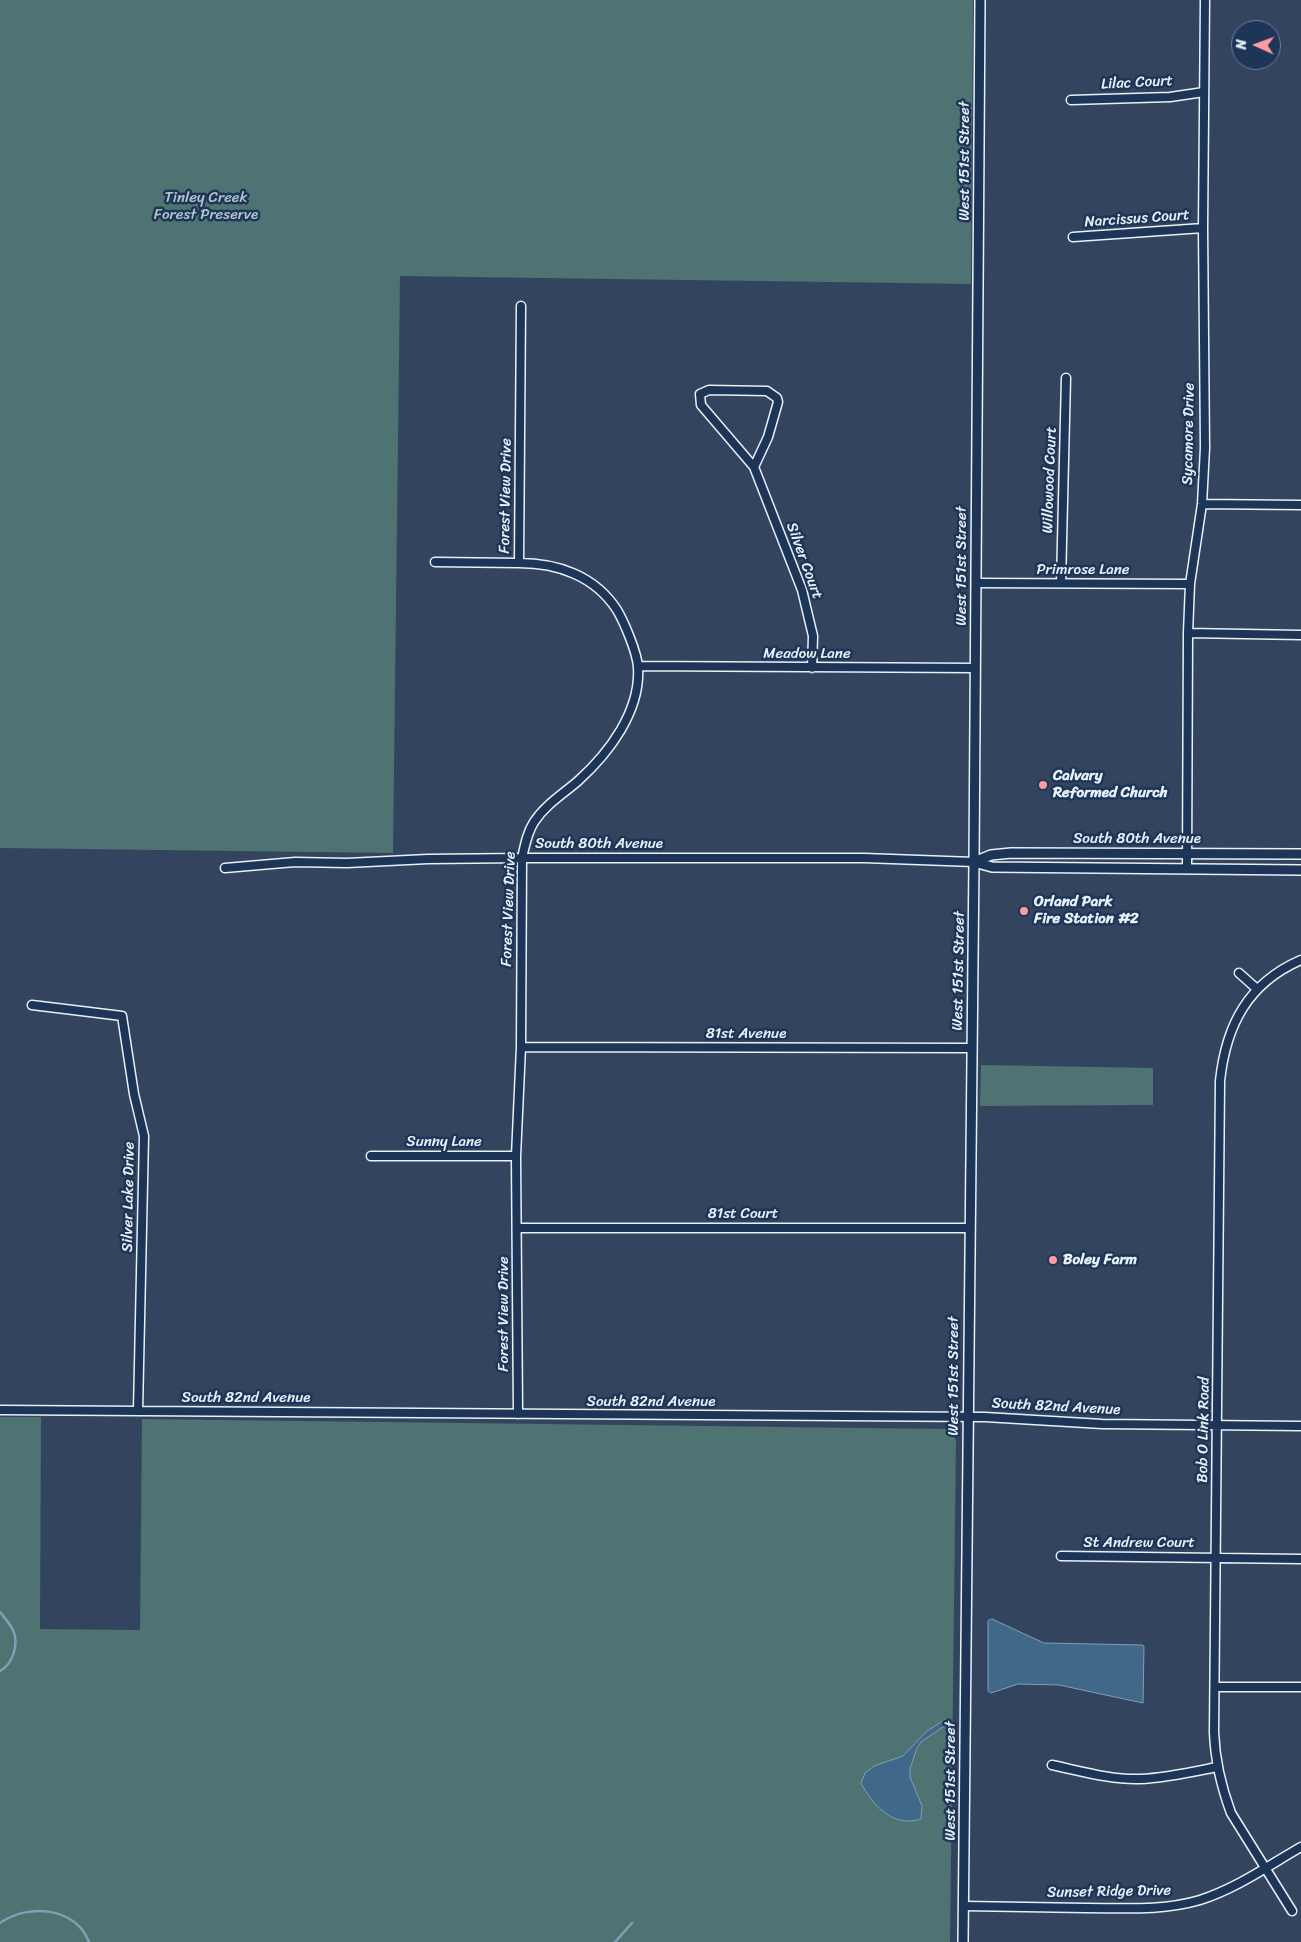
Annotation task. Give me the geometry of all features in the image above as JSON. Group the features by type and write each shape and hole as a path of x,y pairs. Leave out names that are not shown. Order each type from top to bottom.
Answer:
{"street":[{"name":"West 151st Street","path":"964,1942 980,0"},
{"name":"Sycamore Drive","path":"1187,868 1190,584 1202,504 1205,448 1205,0"},
{"name":"Lilac Court","path":"1071,100 1170,97 1204,92"},
{"name":"Narcissus Court","path":"1073,237 1204,228"},
{"name":"Forest View Drive","path":"518,1414 516,1156 521,1047 522,858 527,836 534,822 546,807 578,781 613,744 632,704 638,666 622,619 601,589 577,574 564,569 542,564 519,563 520,306"},
{"name":"Willowood Court","path":"1061,583 1066,378"},
{"name":"Silver Court","path":"754,466 768,437 778,402 777,398 767,391 709,390 700,394 702,405 710,417 754,466 802,590 812,636 812,668"},
{"path":"1202,504 1301,505"},
{"path":"435,562 519,563"},
{"name":"Primrose Lane","path":"976,583 1190,584"},
{"path":"1188,633 1301,635"},
{"name":"Meadow Lane","path":"638,666 975,668"},
{"name":"South 80th Avenue","path":"974,862 991,855 1011,853 1301,854"},
{"name":"South 80th Avenue","path":"224,868 295,862 348,863 428,859 864,858 974,862 992,867 1301,870"},
{"name":"Bob O Link Road","path":"1292,1911 1232,1812 1225,1797 1214,1753 1220,1080 1223,1055 1231,1030 1257,989 1276,974 1301,960"},
{"path":"1239,973 1257,989"},
{"name":"Silver Lake Drive","path":"32,1004 122,1016 134,1094 144,1136 138,1411"},
{"name":"81st Avenue","path":"521,1047 971,1048"},
{"name":"Sunny Lane","path":"371,1156 516,1156"},
{"name":"81st Court","path":"517,1228 970,1228"},
{"name":"South 82nd Avenue","path":"0,1410 985,1417 1102,1424 1301,1426"},
{"name":"St Andrew Court","path":"1061,1556 1301,1558"},
{"path":"1215,1687 1301,1687"},
{"path":"1052,1766 1108,1776 1140,1779 1217,1767"},
{"name":"Sunset Ridge Drive","path":"964,1906 1164,1907 1189,1902 1230,1888 1266,1869 1301,1847"}],"green space":[{"name":"Tinley Creek Forest Preserve","path":"0,0 973,0 971,284 400,276 393,853 0,848"},
{"path":"981,1065 1153,1068 1153,1105 980,1106"},
{"path":"0,1417 41,1417 40,1629 140,1630 142,1419 946,1429 953,1434 956,1440 950,1942 0,1942"}],"water":[{"path":"992,1619 1044,1643 1144,1646 1143,1703 1059,1685 1018,1684 991,1693 988,1691 988,1621"},
{"path":"945,1720 946,1725 921,1742 910,1769 910,1777 922,1806 921,1819 911,1821 893,1818 878,1807 866,1792 861,1783 865,1773 874,1766 903,1756 926,1732"}],"waterway":[{"path":"0,1612 12,1628 15,1640 12,1658 5,1668 0,1671"},
{"path":"0,1923 24,1913 50,1912 63,1915 74,1921 83,1930 89,1942"},
{"path":"615,1942 632,1923"}],"place":[{"name":"Calvary Reformed Church","path":"1043,785"},
{"name":"Orland Park Fire Station #2","path":"1024,911"},
{"name":"Boley Farm","path":"1053,1260"}]}
